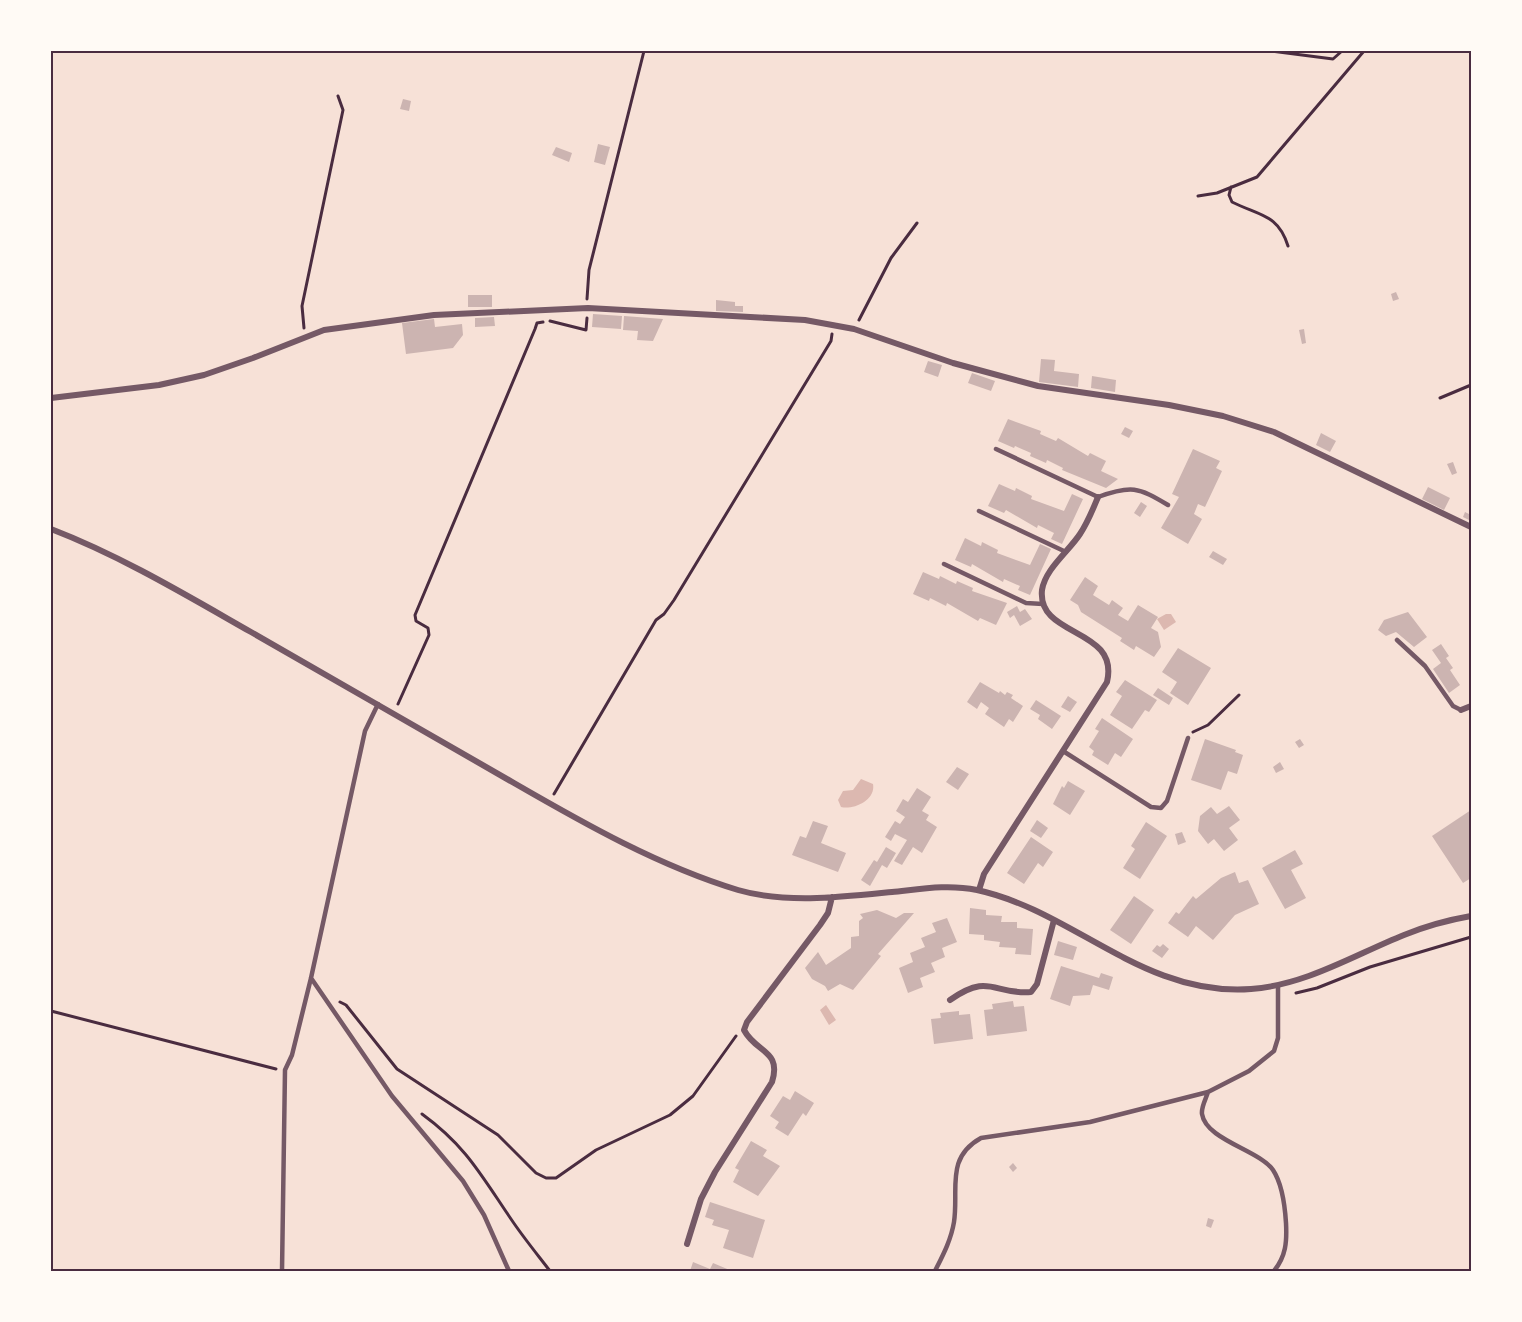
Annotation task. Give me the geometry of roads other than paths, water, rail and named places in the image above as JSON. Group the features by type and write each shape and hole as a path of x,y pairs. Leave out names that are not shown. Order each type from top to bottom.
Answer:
{"street":[{"path":"51,398 159,385 204,375 324,330 434,315 588,308 806,320 854,329 953,363 1038,386 1169,405 1222,416 1274,432 1471,527"},
{"path":"979,890 984,874 1107,682 1109,661 1095,644 1051,617 1043,604 1042,589 1081,533 1098,496"},
{"path":"51,530 86,543 134,566 601,833 740,891 774,897 832,897 947,886 979,890 1054,920 1127,962 1155,974 1220,988 1248,990 1278,986 1308,977 1406,934 1471,916"},
{"path":"1461,710 1471,706"},
{"path":"687,1244 705,1190 772,1082 776,1068 772,1057 747,1037 744,1030 747,1022 820,925 828,913 832,897"},
{"path":"950,1000 968,987 995,985 1015,993 1031,992 1037,984 1054,920"}],"lane":[{"path":"996,449 1098,496 1131,487 1146,491 1168,505"},
{"path":"979,511 1066,552"},
{"path":"944,564 1026,603 1043,604"},
{"path":"1397,640 1425,666 1453,706 1461,710"},
{"path":"282,1271 285,1070 292,1055 311,978 364,731 378,704"},
{"path":"1063,751 1151,807 1161,808 1167,801 1188,738"},
{"path":"311,978 392,1096 463,1181 484,1215 509,1271"},
{"path":"935,1271 950,1239 954,1221 956,1170 960,1156 969,1145 981,1138 1090,1122 1208,1092 1249,1071 1265,1061 1274,1051 1278,1038 1278,986"},
{"path":"1208,1092 1203,1107 1206,1122 1226,1140 1262,1160 1273,1170 1280,1184 1285,1208 1287,1243 1285,1254 1274,1271"}]}
